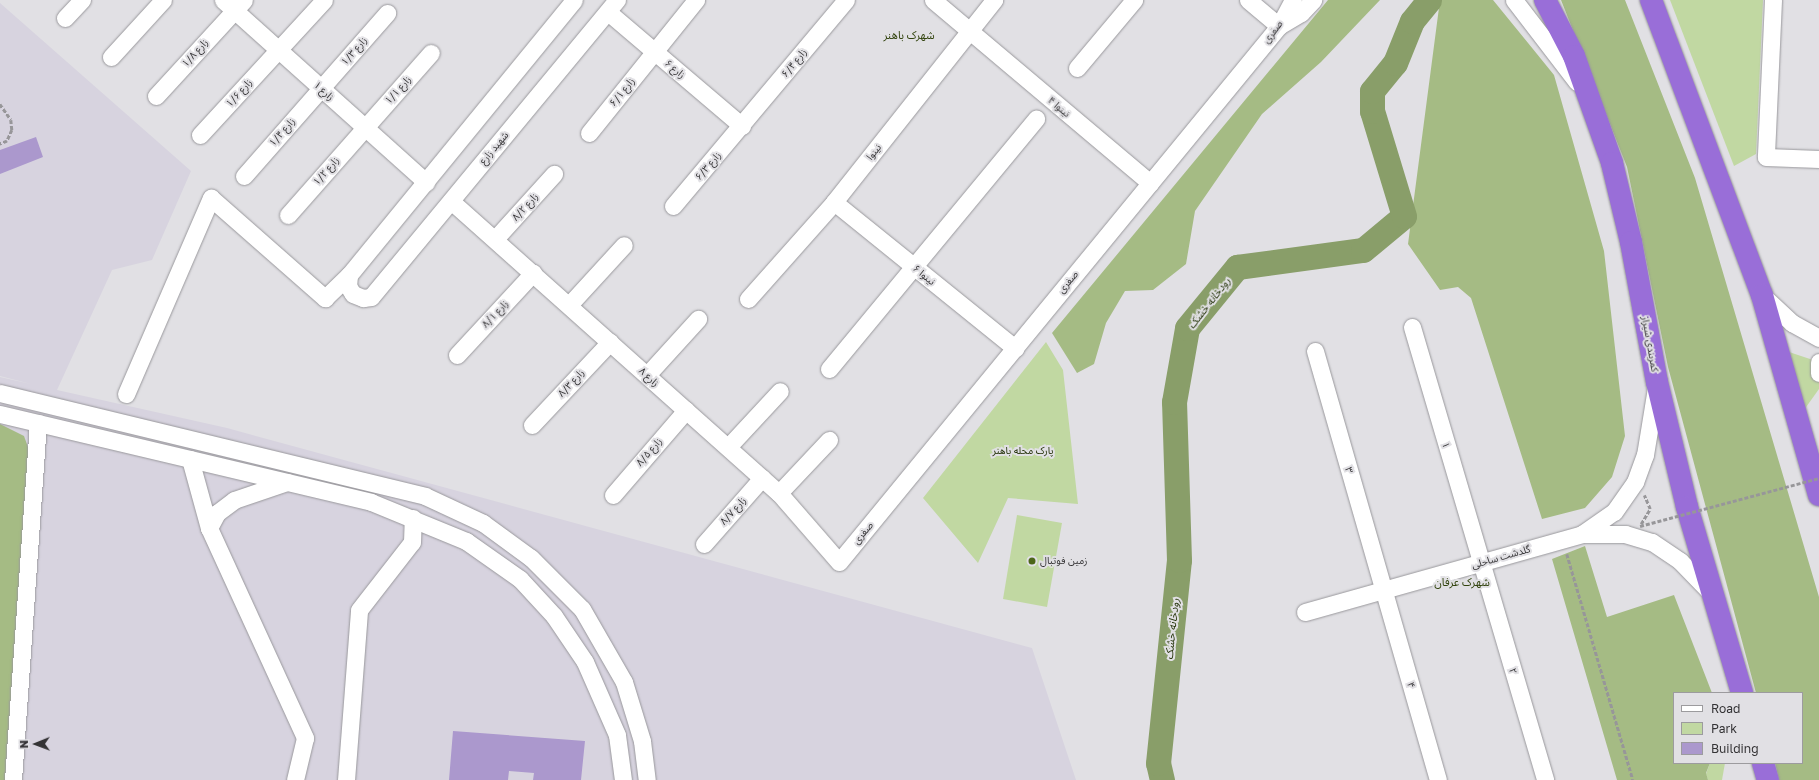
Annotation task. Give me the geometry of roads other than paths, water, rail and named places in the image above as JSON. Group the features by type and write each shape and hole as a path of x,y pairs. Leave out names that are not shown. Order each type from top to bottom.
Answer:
{"highway":[{"name":"کمربندی شیراز","path":"1545,0 1574,56 1612,163 1631,242 1657,382 1712,594 1742,692"},
{"path":"1651,0 1762,295 1819,495"},
{"path":"1763,764 1768,780"}],"street":[{"path":"65,18 82,0"},
{"path":"111,57 163,0"},
{"name":"۱/۶ زارع","path":"200,135 324,0"},
{"path":"126,394 211,198 324,298 349,275 574,0"},
{"name":"۶/۱ زارع","path":"589,133 696,0"},
{"name":"۶/۴ زارع","path":"742,126 846,0"},
{"name":"۴ نینوا","path":"933,0 1150,183"},
{"name":"نینوا","path":"748,299 834,202 994,0"},
{"path":"1077,68 1134,0"},
{"path":"1248,0 1279,26 1301,13 1313,0"},
{"name":"صفری","path":"839,562 1279,26 1293,0"},
{"path":"1514,0 1554,50 1591,103"},
{"path":"1773,0 1766,157 1819,159"},
{"name":"۱ زارع","path":"234,3 278,50 426,182"},
{"name":"۱/۸ زارع","path":"156,96 234,3"},
{"name":"۶ زارع","path":"613,6 655,51 742,126"},
{"name":"شهید زارع","path":"349,275 348,286 353,294 363,298 371,297 613,6"},
{"name":"۱/۳ زارع","path":"321,88 387,14"},
{"name":"۱/۱ زارع","path":"365,128 431,53"},
{"name":"۱/۴ زارع","path":"244,176 321,88"},
{"path":"829,369 1036,119"},
{"name":"۶/۳ زارع","path":"673,206 742,126"},
{"name":"۱/۲ زارع","path":"288,215 365,128"},
{"name":"۸/۲ زارع","path":"495,239 554,174"},
{"name":"۸ زارع","path":"451,201 779,493 839,562"},
{"name":"۶ نینوا","path":"834,202 1015,348"},
{"path":"568,305 624,245"},
{"name":"۸/۱ زارع","path":"457,355 533,273"},
{"path":"1762,295 1792,323 1819,338"},
{"path":"647,375 698,318"},
{"name":"۱","path":"1412,328 1481,562"},
{"name":"۸/۳ زارع","path":"532,425 610,342"},
{"name":"۳","path":"1315,351 1384,590"},
{"path":"1819,362 1819,373"},
{"name":"گلدشت ساحلی","path":"1582,534 1614,512 1635,482 1645,455 1657,382"},
{"path":"728,447 780,391"},
{"path":"0,392 410,492 483,523 531,558 582,609 624,682 642,741 647,780"},
{"name":"۸/۵ زارع","path":"613,494 686,410"},
{"path":"0,414 371,502 413,518 478,550 520,579 554,616 585,662 617,735 623,780"},
{"path":"13,780 38,423"},
{"path":"779,493 829,440"},
{"path":"190,459 209,528 305,738 295,780"},
{"name":"۸/۷ زارع","path":"704,544 762,478"},
{"path":"209,528 217,513 234,500 287,482"},
{"path":"346,780 359,610 412,542 413,518"},
{"name":"گلدشت ساحلی","path":"1305,612 1582,534 1625,534 1652,542 1680,561 1712,594"},
{"name":"۲","path":"1481,562 1545,780"},
{"name":"۴","path":"1384,590 1438,780"}],"waterway":[{"name":"رودخانه خشک","path":"1162,780 1158,763 1179,560 1174,402 1187,328 1237,267 1363,250 1404,216 1372,111 1372,91 1395,63 1412,21 1429,0"}],"place":[{"name":"زمین فوتبال","path":"1032,561"}],"district":[{"name":"شهرک باهنر","path":"909,35"},
{"name":"شهرک عرفان","path":"1462,582"}],"park label":[{"name":"پارک محله باهنر","path":"1023,451"}]}
